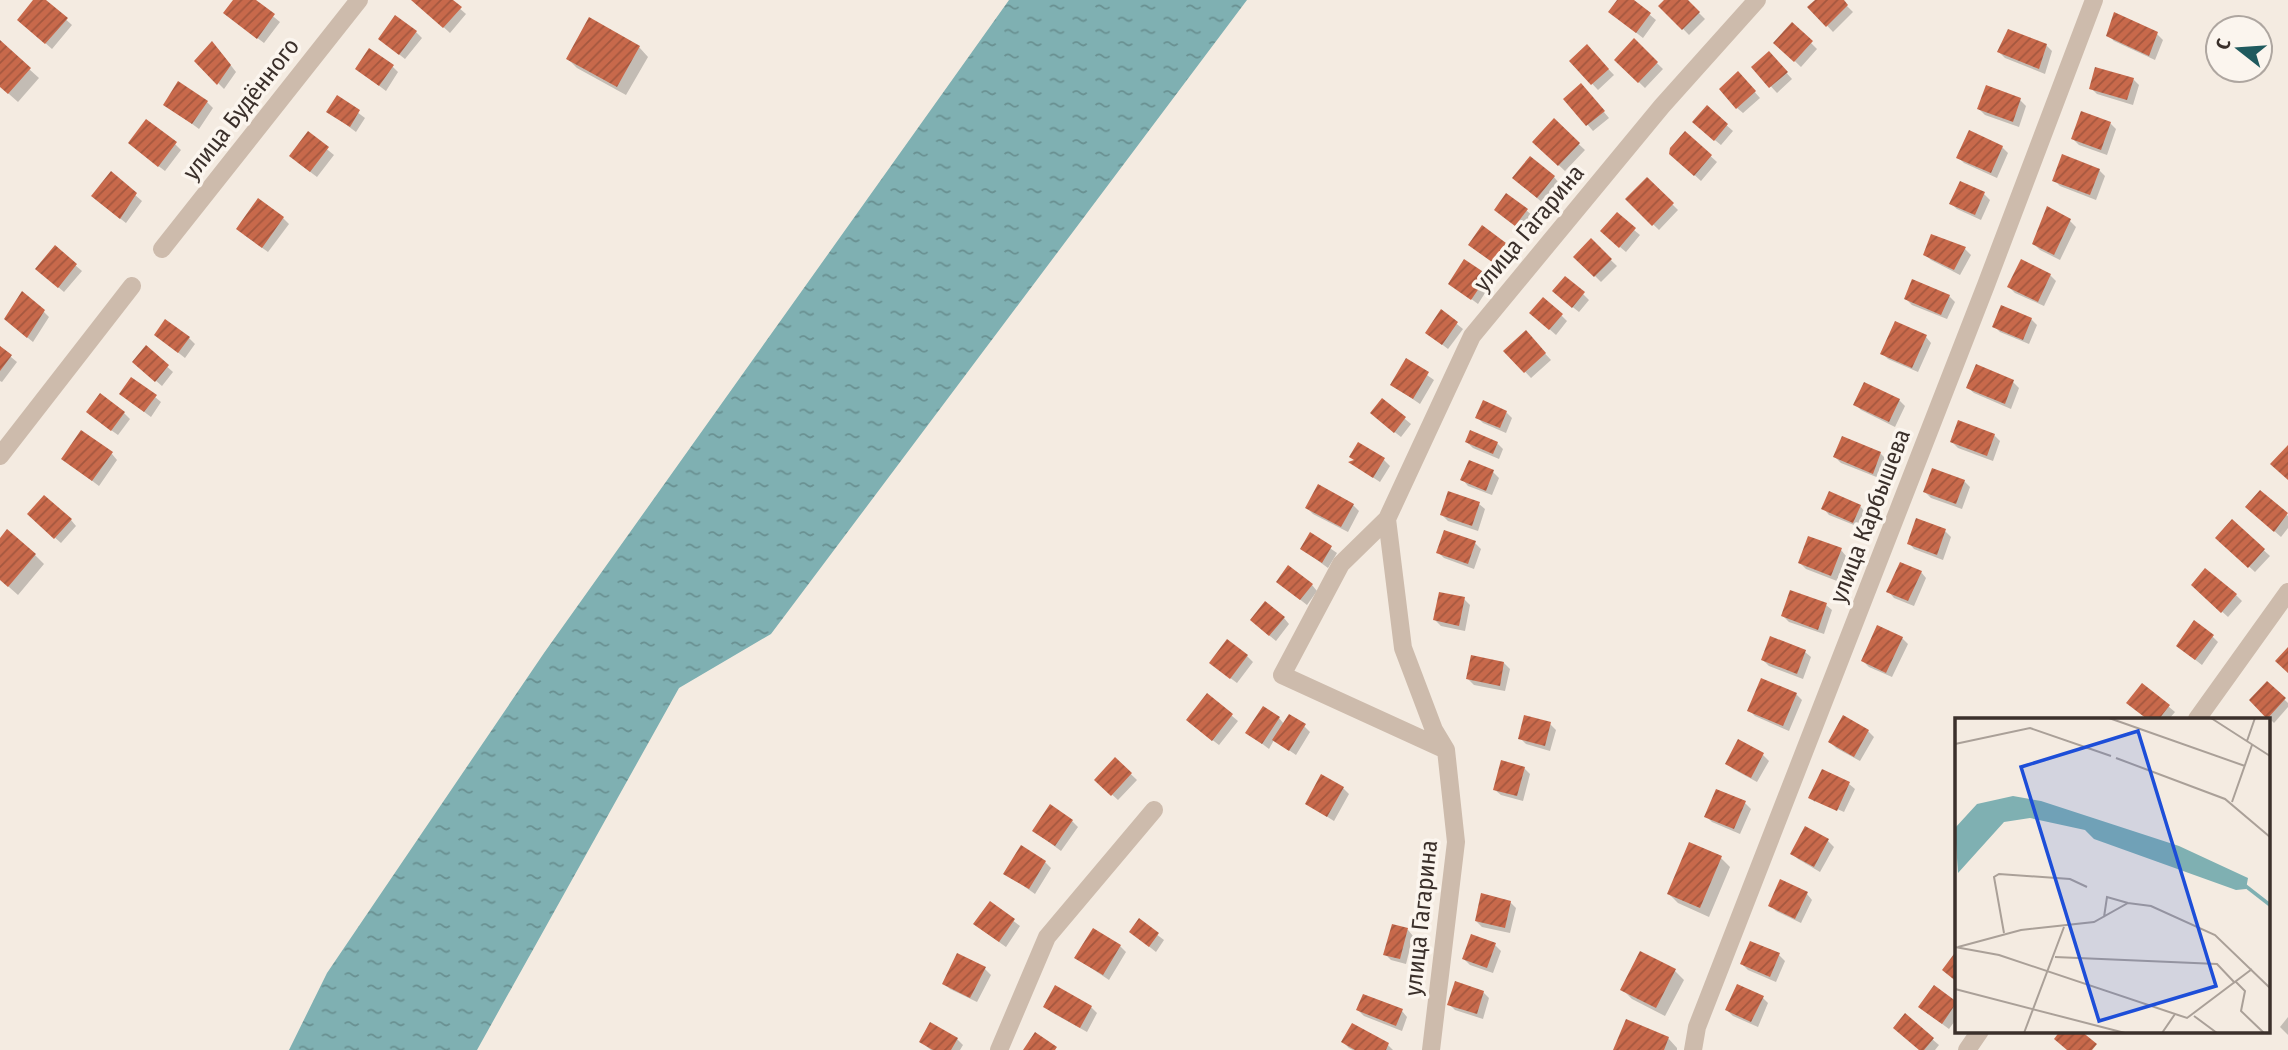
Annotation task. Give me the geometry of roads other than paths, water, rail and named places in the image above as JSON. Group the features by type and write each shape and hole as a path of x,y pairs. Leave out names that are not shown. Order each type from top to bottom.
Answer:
{"street":[{"name":"улица Будённого","path":"162,249 359,0"},
{"name":"улица Гагарина","path":"1446,750 1282,675 1341,564 1387,519 1472,336 1662,106 1757,0"},
{"name":"улица Карбышева","path":"1693,1050 1696,1027 1986,285 2094,0"},
{"path":"0,456 132,286"},
{"name":"улица Гагарина","path":"1387,519 1403,648 1434,730 1446,750 1455,842 1431,1050"},
{"path":"2198,718 2288,592"},
{"path":"999,1050 1047,937 1154,810"},
{"path":"1967,1050 1979,1032"}],"water":[{"path":"1009,0 1247,0 771,634 679,688 477,1050 289,1050 327,973 544,653"}]}
